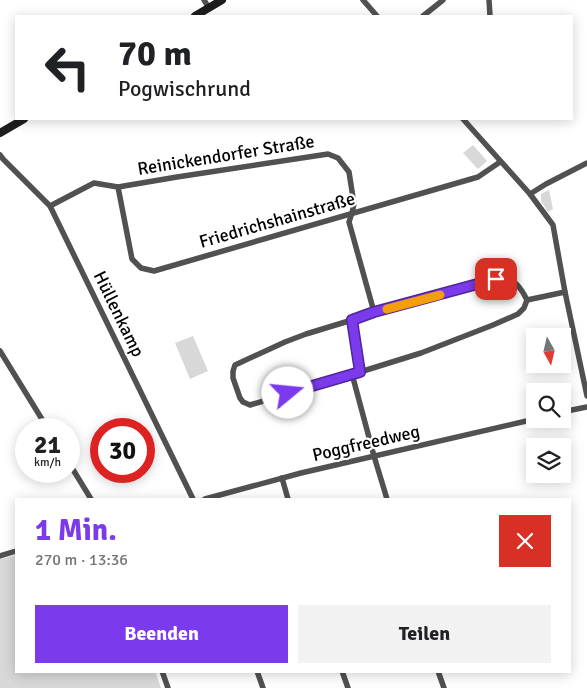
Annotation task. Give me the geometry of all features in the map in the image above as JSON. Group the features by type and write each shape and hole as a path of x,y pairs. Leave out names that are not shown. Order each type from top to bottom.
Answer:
{"street":[{"path":"204,0 209,8"},
{"path":"197,15 222,0"},
{"path":"363,0 376,15"},
{"path":"424,15 443,0"},
{"path":"489,0 490,15"},
{"path":"0,133 22,120"},
{"path":"466,120 500,162 530,194 553,225 587,396"},
{"name":"Reinickendorfer Straße","path":"50,206 94,183 118,187 328,154 338,158 349,172 354,204 349,222 374,312"},
{"name":"Hüllenkamp","path":"0,155 50,206 194,498"},
{"name":"Friedrichshainstraße","path":"118,187 132,259 141,268 154,271 478,177 500,162"},
{"path":"530,194 587,163"},
{"path":"508,278 522,290 527,300 524,308 518,314 421,353 250,405 243,402 240,398 232,378 235,364 290,339 374,312 496,279 508,278"},
{"path":"527,300 565,292"},
{"path":"352,320 360,372"},
{"path":"0,351 41,418"},
{"path":"352,374 387,498"},
{"path":"571,410 587,406"},
{"name":"Poggfreedweg","path":"209,498 282,478 526,421"},
{"path":"282,478 288,498"},
{"path":"80,482 89,498"},
{"path":"0,556 15,551"},
{"path":"163,673 168,688"},
{"path":"258,673 263,688"},
{"path":"343,673 348,688"},
{"path":"439,673 444,688"}],"shaded area":[{"path":"473,145 487,161 478,169 463,153"},
{"path":"549,190 553,209 548,212 541,201 541,194"},
{"path":"193,336 208,371 190,379 175,343"},
{"path":"15,555 15,673 156,673 161,688 0,688 0,559"}],"slow traffic":[{"path":"387,309 440,295"}],"route":[{"path":"288,393 360,372 352,320 374,312 496,279"}]}
